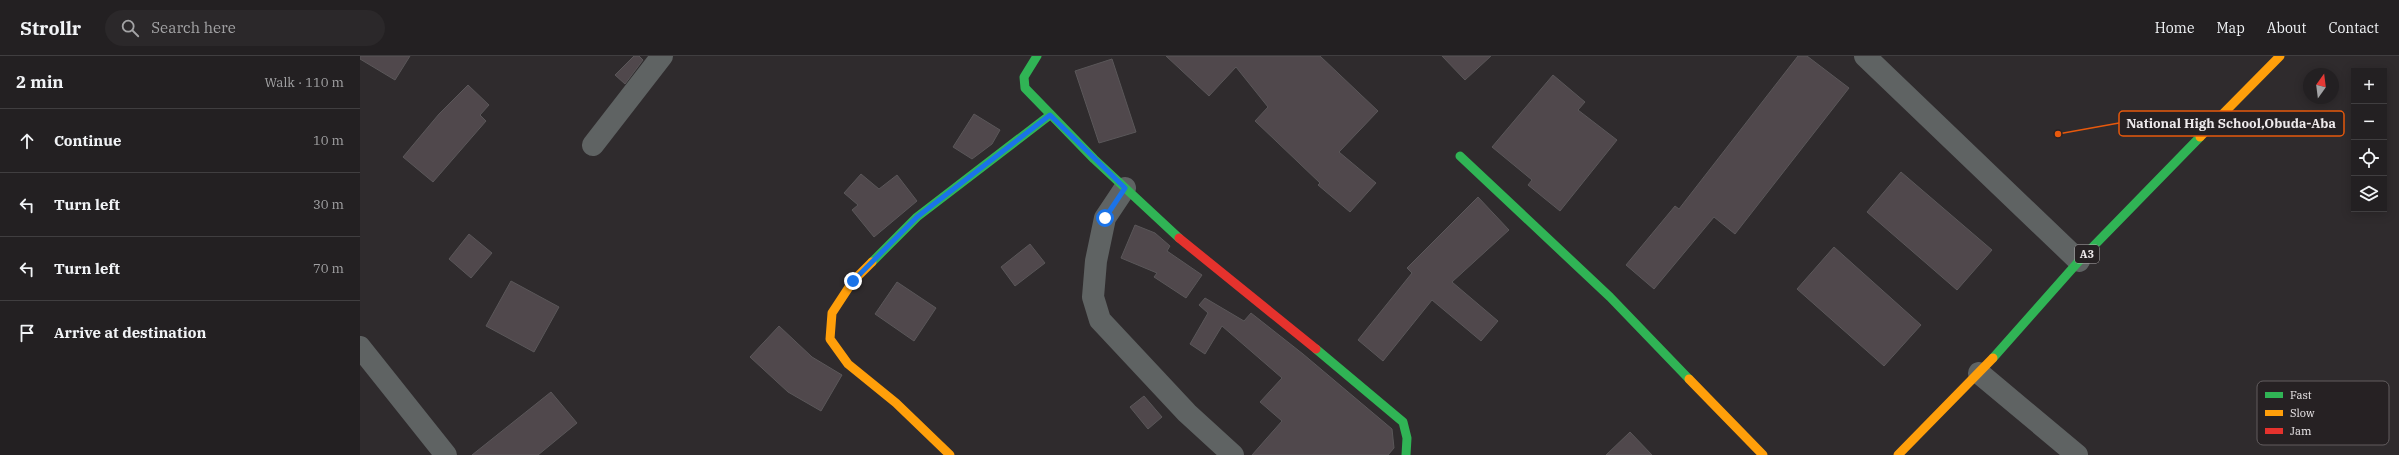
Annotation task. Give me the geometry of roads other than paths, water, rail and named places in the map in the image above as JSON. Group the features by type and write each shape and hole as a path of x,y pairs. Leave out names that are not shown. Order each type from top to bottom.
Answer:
{"main road":[{"path":"1038,56 1024,77 1025,88 1050,115 1125,188 1215,268 1403,422 1407,438 1406,455"},
{"name":"A3","path":"1898,455 1979,373 2079,261 2280,56"},
{"path":"950,455 896,403 848,364 830,339 832,313 853,281 917,217 1050,115"},
{"path":"1460,156 1610,297 1764,455"}],"street":[{"path":"593,145 662,56"},
{"path":"1865,56 2079,261"},
{"path":"1125,188 1105,218 1096,261 1093,297 1100,320 1186,413 1233,455"},
{"path":"360,347 446,455"},
{"path":"1979,373 2076,455"}],"place":[{"name":"National High School,Obuda-Aba","path":"2058,134"}]}
